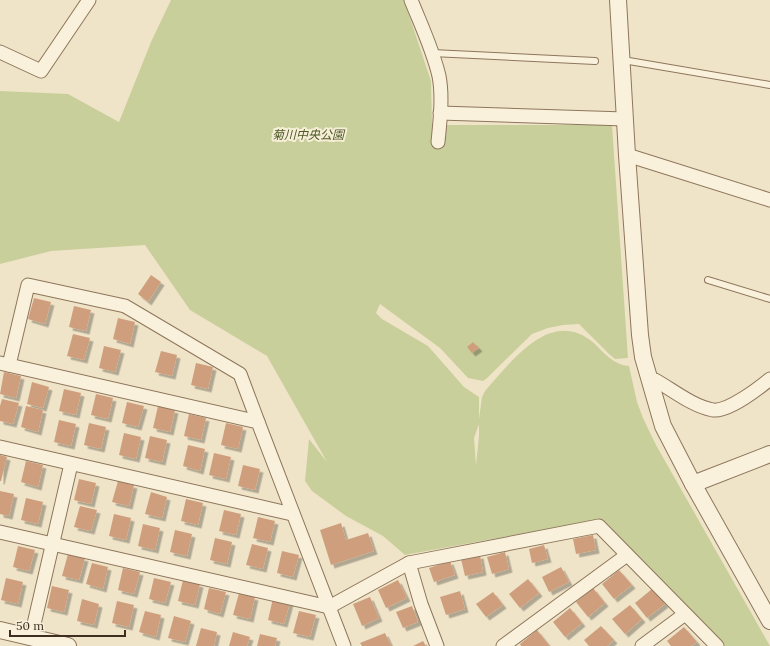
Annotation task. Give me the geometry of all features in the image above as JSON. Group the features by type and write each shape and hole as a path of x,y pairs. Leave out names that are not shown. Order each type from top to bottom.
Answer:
{"street":[{"path":"0,52 41,71 89,0"},
{"path":"411,0 432,53 439,78 440,113 438,142"},
{"path":"618,0 627,155 640,335 643,357 663,426 693,484 770,622"},
{"path":"440,113 625,119"},
{"path":"627,155 770,200"},
{"path":"258,422 4,364 28,285 125,306 240,374 258,422 292,514 344,646"},
{"path":"649,380 655,380 698,405 715,410 732,405 759,389 770,379"},
{"path":"0,447 292,514"},
{"path":"693,484 770,454"},
{"path":"31,637 72,464"},
{"path":"0,532 329,607 409,563 599,526 717,646"},
{"path":"503,646 627,555"},
{"path":"409,563 421,604 437,646"},
{"path":"642,646 685,614"},
{"path":"0,630 68,646"}],"lane":[{"path":"432,53 595,61"},
{"path":"621,60 770,85"},
{"path":"708,280 770,299"}],"green space":[{"name":"菊川中央公園","path":"171,0 404,0 431,81 432,125 612,125 628,358 615,359 579,324 563,325 548,328 532,334 483,381 468,378 440,348 380,304 376,313 382,319 428,346 464,387 479,397 479,419 482,397 485,391 520,353 534,342 548,334 563,331 578,333 594,343 614,361 629,366 637,402 656,445 770,646 725,646 601,519 405,555 383,536 346,516 312,491 305,481 309,439 327,462 267,356 190,310 145,245 51,251 0,264 0,91 68,94 119,122 151,42","holes":["479,424 476,465 474,438"]}],"building":[{"path":"151,275 161,282 148,302 138,294"},
{"path":"34,298 51,302 45,324 28,319"},
{"path":"74,306 91,310 86,331 69,327"},
{"path":"118,318 135,322 130,344 113,339"},
{"path":"73,334 90,338 84,360 67,356"},
{"path":"473,342 479,348 472,353 467,347"},
{"path":"104,346 121,350 115,372 99,368"},
{"path":"161,351 177,355 172,376 155,372"},
{"path":"196,363 213,367 208,389 191,385"},
{"path":"4,372 21,376 16,398 0,394"},
{"path":"32,382 49,387 43,408 27,404"},
{"path":"64,389 81,393 76,415 59,411"},
{"path":"96,394 113,398 108,419 91,415"},
{"path":"2,399 19,403 13,424 0,421 0,406"},
{"path":"127,402 144,406 138,427 122,423"},
{"path":"26,406 43,410 38,432 21,427"},
{"path":"158,406 175,410 170,432 153,428"},
{"path":"189,414 206,418 201,440 184,436"},
{"path":"59,420 76,424 71,446 54,442"},
{"path":"89,423 106,427 101,449 84,445"},
{"path":"226,423 243,427 238,449 221,445"},
{"path":"124,433 141,437 136,459 119,455"},
{"path":"150,436 167,440 162,462 145,458"},
{"path":"188,445 205,449 200,471 183,466"},
{"path":"214,453 231,457 226,479 209,475"},
{"path":"0,455 7,457 1,481 0,481"},
{"path":"26,461 43,465 38,487 21,482"},
{"path":"243,465 260,469 255,490 238,486"},
{"path":"79,479 96,483 91,504 74,500"},
{"path":"118,481 134,485 129,506 112,502"},
{"path":"0,491 14,494 9,516 0,514"},
{"path":"151,492 167,497 162,518 145,514"},
{"path":"26,498 43,502 38,524 21,520"},
{"path":"186,499 203,503 198,525 181,521"},
{"path":"80,506 97,510 91,531 74,527"},
{"path":"224,510 241,514 236,535 219,531"},
{"path":"114,514 131,518 126,540 109,536"},
{"path":"258,517 275,521 270,542 253,538"},
{"path":"341,523 346,540 368,533 374,551 331,565 320,530"},
{"path":"143,524 160,528 155,550 138,546"},
{"path":"175,530 192,534 187,556 170,552"},
{"path":"593,535 596,550 576,554 573,539"},
{"path":"215,538 232,542 227,564 210,560"},
{"path":"252,544 268,548 263,569 246,565"},
{"path":"544,545 548,559 532,563 529,549"},
{"path":"18,546 35,550 29,571 13,567"},
{"path":"282,551 299,555 293,577 277,573"},
{"path":"505,552 509,569 492,574 487,557"},
{"path":"68,554 85,558 79,580 62,576"},
{"path":"480,555 483,572 465,576 461,559"},
{"path":"450,561 455,575 434,582 429,568"},
{"path":"92,563 108,567 103,589 86,584"},
{"path":"561,567 569,582 549,592 542,577"},
{"path":"123,568 140,572 134,594 118,590"},
{"path":"619,570 632,585 614,599 602,584"},
{"path":"6,578 23,582 18,604 1,600"},
{"path":"154,578 171,582 165,603 149,599"},
{"path":"528,579 539,593 520,608 509,594"},
{"path":"183,580 200,584 195,605 178,601"},
{"path":"398,580 407,598 386,608 378,590"},
{"path":"52,586 69,590 64,612 47,608"},
{"path":"209,588 226,592 220,614 204,609"},
{"path":"593,588 605,603 588,617 576,602"},
{"path":"652,589 665,604 647,618 635,603"},
{"path":"460,591 465,609 446,615 440,597"},
{"path":"493,592 503,605 486,617 476,604"},
{"path":"239,593 255,597 250,619 233,615"},
{"path":"370,597 379,618 362,626 353,604"},
{"path":"273,598 290,602 284,624 268,620"},
{"path":"82,599 99,604 94,625 77,621"},
{"path":"117,601 134,605 129,627 112,623"},
{"path":"630,605 642,619 625,634 612,619"},
{"path":"412,606 418,622 403,628 396,612"},
{"path":"570,608 582,623 565,637 553,622"},
{"path":"145,611 161,615 156,637 139,632"},
{"path":"299,611 316,615 310,637 293,633"},
{"path":"174,616 191,621 185,642 168,638"},
{"path":"601,626 614,640 607,646 589,646 584,640"},
{"path":"684,627 697,642 691,646 671,646 667,641"},
{"path":"201,628 217,632 214,646 196,646"},
{"path":"537,630 549,645 548,646 521,646 520,644"},
{"path":"233,632 250,637 247,646 229,646"},
{"path":"385,633 391,646 362,646 360,643"},
{"path":"260,634 277,638 275,646 257,646"},
{"path":"423,641 426,646 413,646"}]}
